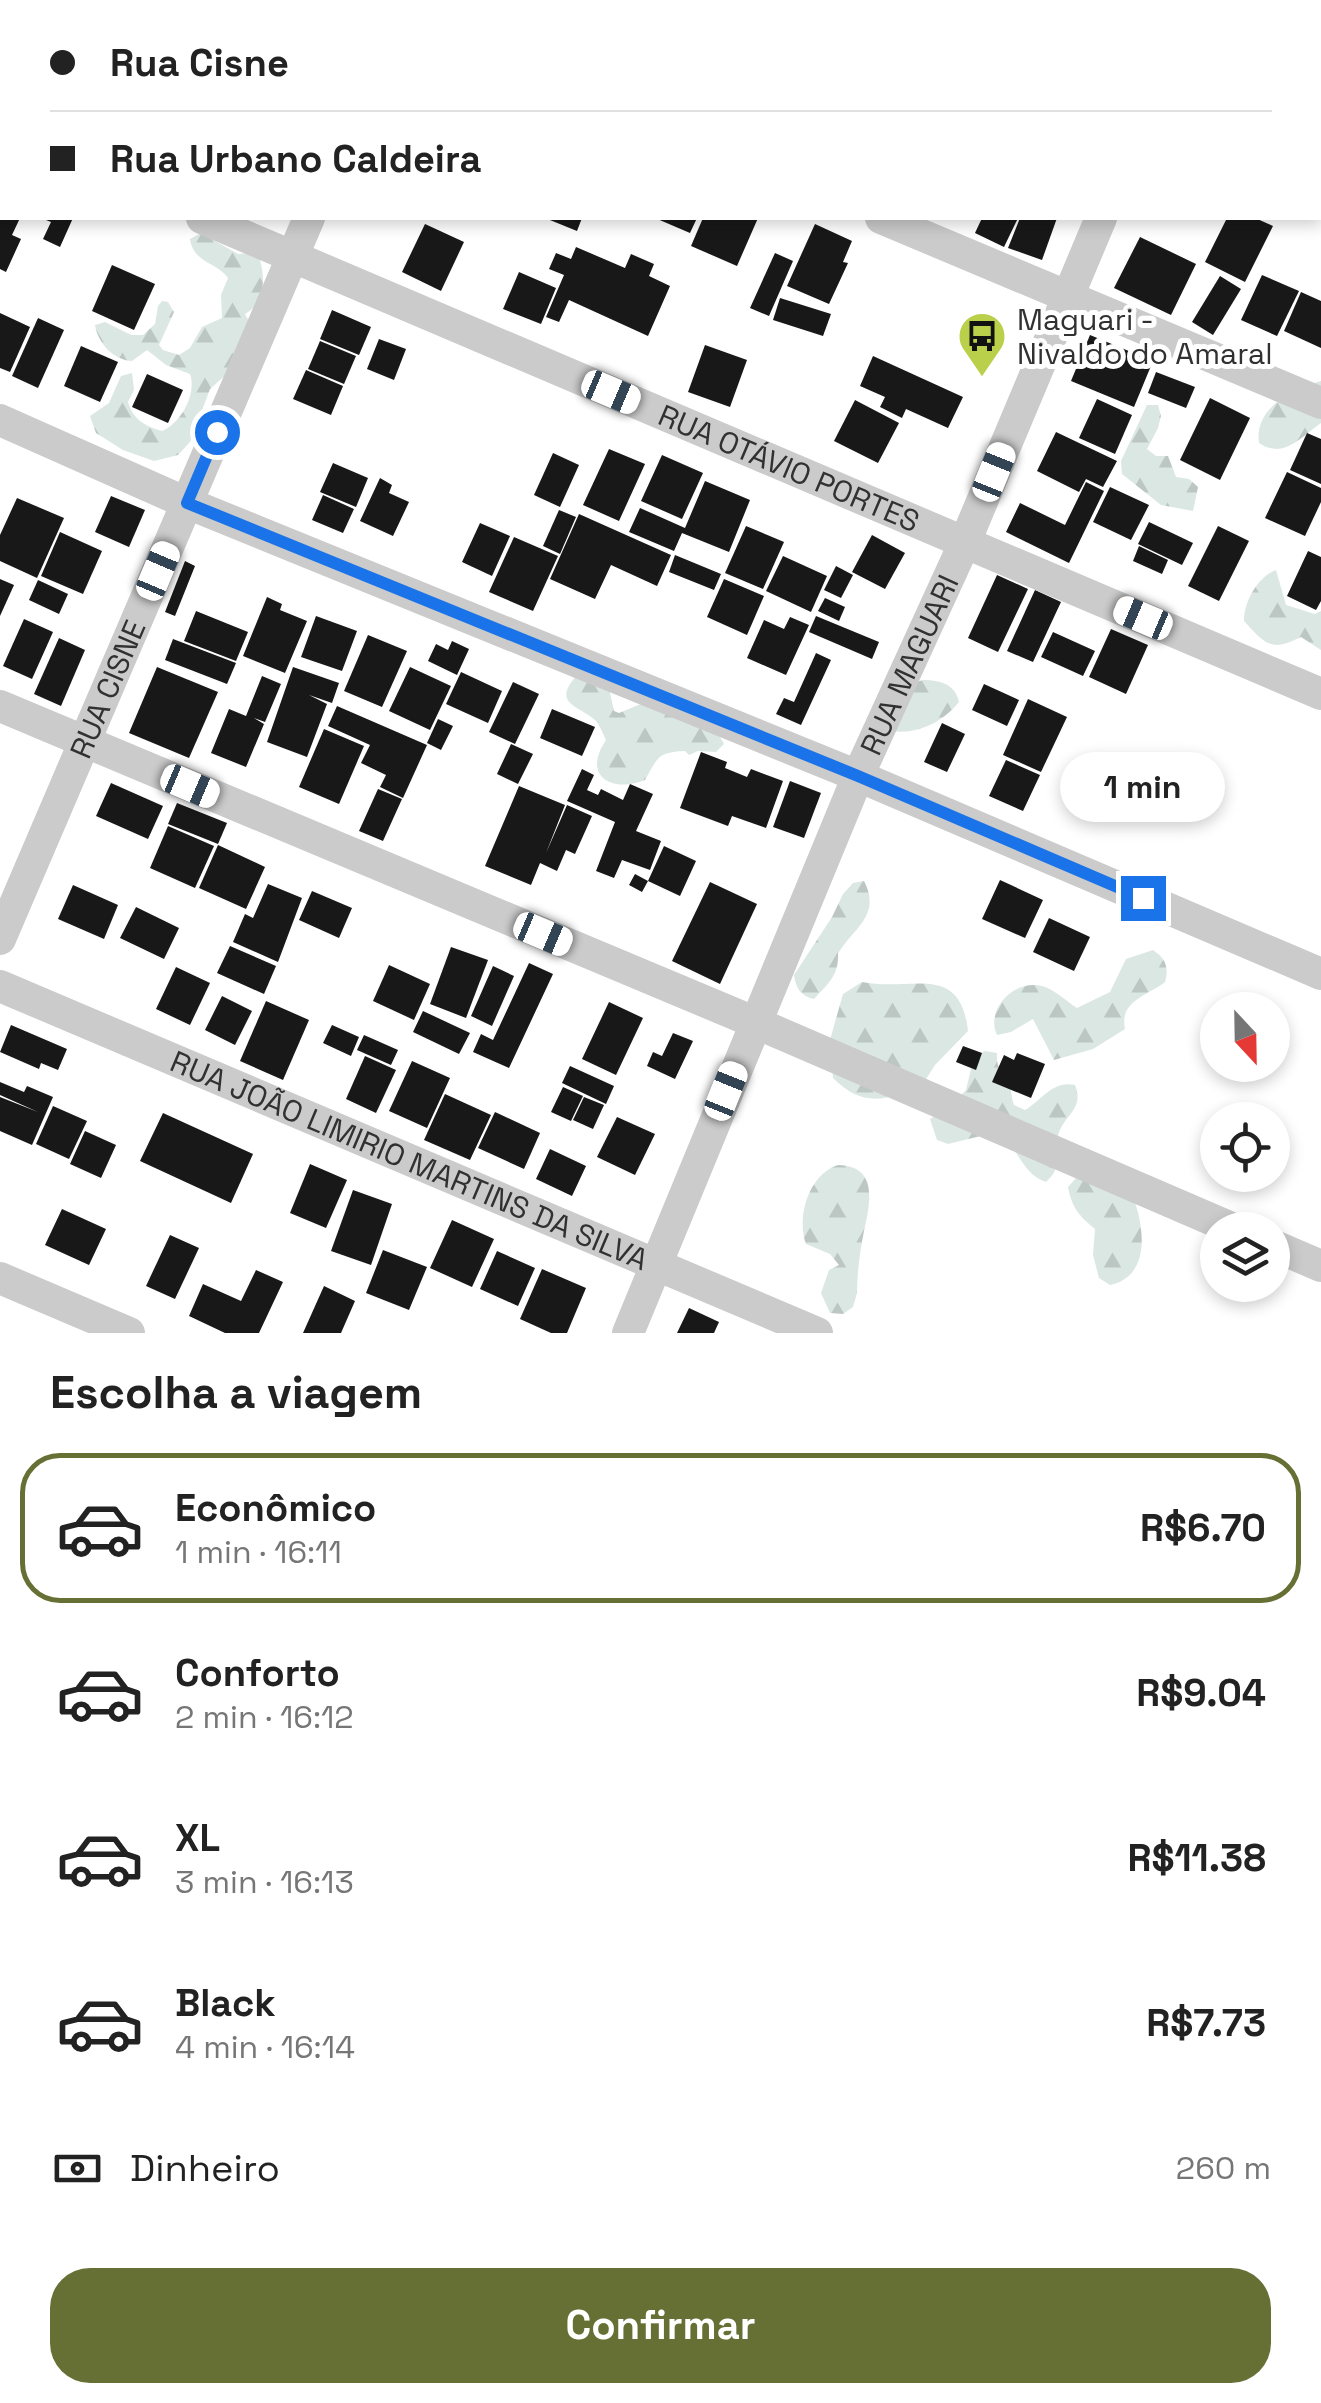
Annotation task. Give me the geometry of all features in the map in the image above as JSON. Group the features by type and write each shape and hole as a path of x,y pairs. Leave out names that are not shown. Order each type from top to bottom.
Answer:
{"street":[{"name":"RUA OTÁVIO PORTES","path":"207,220 1321,694"},
{"name":"RUA CISNE","path":"0,939 308,220"},
{"path":"885,220 1321,404"},
{"name":"RUA MAGUARI","path":"628,1333 858,776 965,542 1100,220"},
{"path":"0,420 187,503 858,776 1321,974"},
{"path":"0,706 754,1022 1200,1214"},
{"name":"RUA JOÃO LIMIRIO MARTINS DA SILVA","path":"0,986 817,1333"},
{"path":"1290,1253 1321,1266"},
{"path":"0,1278 130,1333"}],"green space":[{"path":"201,233 238,254 259,257 262,289 257,303 245,314 250,323 229,372 210,389 190,442 178,455 154,461 123,450 96,433 90,416 109,403 121,376 132,373 130,408 140,421 162,431 186,407 190,374 166,365 147,350 132,361 113,354 103,344 95,325 105,322 131,335 143,335 155,324 158,306 162,301 168,302 174,312 159,345 179,355 190,348 202,327 222,318 221,295 228,278 192,247 190,239"},
{"path":"1321,381 1321,423 1285,448 1268,448 1259,443 1263,420 1277,402"},
{"path":"1147,405 1158,405 1161,416 1147,449 1156,456 1168,456 1176,477 1189,479 1198,487 1193,511 1161,505 1122,474 1121,461"},
{"path":"1276,570 1286,605 1315,614 1321,611 1321,650 1301,637 1270,644 1244,621 1253,591"},
{"path":"576,676 609,688 614,711 619,713 643,703 718,733 724,744 716,752 669,753 656,761 645,780 612,783 604,779 597,764 606,740 599,726 567,698 569,685"},
{"path":"923,680 946,684 959,702 929,726 891,731 903,686"},
{"path":"864,881 869,893 868,913 838,954 835,974 828,984 814,999 806,996 794,975 843,894 853,883"},
{"path":"1153,950 1165,964 1165,982 1130,1006 1125,1029 1093,1049 1054,1060 1033,1019 997,1035 994,1025 999,1006 1021,987 1042,986 1077,1008 1110,992 1126,959"},
{"path":"862,982 944,987 955,995 963,1009 968,1031 935,1065 921,1087 874,1099 854,1094 833,1078 830,1040 843,994"},
{"path":"985,1051 997,1053 998,1066 1009,1084 1014,1105 1025,1110 1060,1085 1075,1085 1077,1101 1058,1136 1056,1166 1046,1182 1031,1173 997,1132 948,1144 937,1140 930,1119 950,1107 966,1090 974,1057"},
{"path":"838,1165 860,1172 869,1188 857,1293 853,1307 843,1314 830,1313 821,1293 829,1270 839,1265 830,1254 806,1244 803,1233 804,1210 812,1187 819,1177"},
{"path":"1076,1178 1131,1192 1142,1246 1139,1260 1124,1280 1110,1285 1099,1278 1093,1255 1095,1229 1077,1211 1068,1187"}],"building":[{"path":"0,220 19,220 12,235 21,239 6,272 0,269"},
{"path":"46,220 72,220 60,247 43,239 51,222"},
{"path":"550,220 581,220 577,231"},
{"path":"660,220 696,220 690,233"},
{"path":"702,220 757,220 737,266 691,246"},
{"path":"981,220 1017,220 1004,247 975,233"},
{"path":"1019,220 1056,220 1042,260 1008,248"},
{"path":"1226,220 1260,220 1273,226 1245,282 1205,262"},
{"path":"425,224 464,242 441,291 402,272"},
{"path":"815,224 852,241 843,262 848,263 829,304 787,286"},
{"path":"1140,237 1196,264 1171,315 1114,288"},
{"path":"576,247 625,268 631,254 654,264 649,276 670,286 648,336 569,300 559,322 546,317 564,275 549,269 556,253 571,259"},
{"path":"775,253 793,261 769,316 750,308"},
{"path":"112,265 155,284 134,330 92,311"},
{"path":"519,272 556,288 541,324 503,309"},
{"path":"1262,275 1299,291 1277,336 1241,320"},
{"path":"1220,276 1241,289 1213,335 1192,322"},
{"path":"1301,292 1321,301 1321,348 1284,331"},
{"path":"780,298 831,314 823,336 773,320"},
{"path":"332,310 371,327 359,355 320,339"},
{"path":"0,313 30,327 10,372 0,368"},
{"path":"38,318 64,330 38,388 12,376"},
{"path":"1090,335 1153,361 1134,407 1071,381"},
{"path":"379,339 406,349 394,380 367,369"},
{"path":"320,341 356,356 344,384 308,369"},
{"path":"705,345 747,360 730,407 688,392"},
{"path":"81,346 118,362 100,402 64,386"},
{"path":"873,356 963,397 948,428 906,409 902,418 880,407 885,397 860,386"},
{"path":"306,370 343,386 331,415 293,399"},
{"path":"1156,372 1195,387 1186,408 1148,393"},
{"path":"147,374 183,390 168,423 132,407"},
{"path":"1210,398 1250,418 1220,480 1180,460"},
{"path":"1097,399 1132,415 1115,454 1079,438"},
{"path":"855,400 899,423 878,463 834,441"},
{"path":"1056,432 1117,461 1103,487 1086,479 1079,492 1037,471"},
{"path":"1307,433 1321,439 1321,484 1290,470"},
{"path":"609,449 645,464 619,521 583,505"},
{"path":"553,453 579,465 560,507 534,495"},
{"path":"662,455 703,473 682,519 641,501"},
{"path":"333,463 368,478 356,507 320,492"},
{"path":"1287,472 1321,488 1321,502 1305,536 1265,518"},
{"path":"380,478 392,485 389,493 409,502 393,536 360,521"},
{"path":"705,481 750,500 729,552 682,533 674,551 629,532 640,508 685,528"},
{"path":"1086,482 1104,491 1069,563 1006,532 1020,503 1065,525"},
{"path":"1110,487 1149,505 1131,540 1093,522"},
{"path":"323,495 354,509 343,533 312,520"},
{"path":"111,496 145,510 129,547 95,532"},
{"path":"17,498 64,518 37,578 0,561 0,535"},
{"path":"559,510 576,517 560,554 543,546"},
{"path":"579,514 671,555 657,586 611,565 595,599 550,579"},
{"path":"1149,522 1193,543 1182,565 1138,544"},
{"path":"480,523 510,536 492,576 462,562"},
{"path":"746,526 784,542 763,589 725,573"},
{"path":"1218,526 1249,541 1219,601 1188,586"},
{"path":"60,532 102,551 83,594 41,576"},
{"path":"872,535 905,553 885,589 852,572"},
{"path":"514,537 558,556 533,611 489,592"},
{"path":"1139,546 1168,560 1162,574 1133,561"},
{"path":"1308,551 1321,557 1321,601 1316,610 1287,596"},
{"path":"675,555 721,574 714,590 669,572"},
{"path":"783,556 827,576 811,612 766,591"},
{"path":"185,561 195,566 175,616 165,612"},
{"path":"836,566 853,575 841,598 824,590"},
{"path":"997,575 1028,589 998,652 968,638"},
{"path":"0,579 14,585 0,616"},
{"path":"724,579 764,596 747,635 707,617"},
{"path":"38,580 68,594 59,614 29,600"},
{"path":"1035,590 1061,602 1033,662 1007,651"},
{"path":"267,597 282,604 280,610 307,621 285,673 243,656"},
{"path":"825,598 845,607 839,621 818,611"},
{"path":"196,611 248,632 236,661 184,641"},
{"path":"316,616 357,631 342,671 301,657"},
{"path":"816,616 879,642 872,659 809,632"},
{"path":"790,617 809,625 786,675 747,658 764,620 784,629"},
{"path":"24,619 53,632 32,679 3,666"},
{"path":"1111,629 1148,645 1126,694 1089,677"},
{"path":"1053,632 1095,651 1083,676 1041,657"},
{"path":"368,635 407,651 382,707 344,691"},
{"path":"59,638 85,650 61,706 34,694"},
{"path":"173,639 236,663 227,684 165,660"},
{"path":"452,641 469,649 457,675 428,661 436,644 448,650"},
{"path":"816,653 831,660 801,725 776,714 784,698 794,702"},
{"path":"157,667 218,692 189,758 129,733"},
{"path":"293,667 339,683 332,703 309,695 327,704 307,757 267,742"},
{"path":"410,667 451,686 430,730 389,711"},
{"path":"461,672 502,691 488,723 446,704"},
{"path":"262,676 281,684 265,722 254,718 264,724 246,767 211,753 229,709 246,716"},
{"path":"513,682 539,694 515,744 489,732"},
{"path":"984,684 1019,700 1007,726 972,710"},
{"path":"1028,699 1067,717 1041,772 1003,755"},
{"path":"337,706 427,745 403,798 380,787 386,775 361,763 370,745 328,726"},
{"path":"552,709 595,727 582,756 540,738"},
{"path":"438,719 453,726 441,750 427,743"},
{"path":"942,723 965,734 947,772 924,762"},
{"path":"324,729 364,746 339,804 299,787"},
{"path":"511,744 533,754 518,784 497,774"},
{"path":"701,752 727,762 725,768 747,777 751,769 783,781 766,828 732,816 728,826 680,808"},
{"path":"1006,760 1040,775 1023,811 989,796"},
{"path":"582,769 594,775 587,790 598,795 601,789 623,800 630,784 653,794 636,831 661,841 650,870 622,860 614,878 596,871 615,822 567,801"},
{"path":"790,781 821,793 804,838 773,827"},
{"path":"111,783 163,806 148,839 96,816"},
{"path":"519,786 565,805 546,853 567,805 592,816 575,854 566,850 557,871 540,863 531,885 485,866"},
{"path":"378,789 402,799 383,841 359,831"},
{"path":"177,803 227,823 218,844 168,824"},
{"path":"168,826 214,846 195,888 150,868"},
{"path":"218,845 265,867 246,909 199,888"},
{"path":"664,846 696,861 680,896 648,881"},
{"path":"635,874 648,881 642,892 629,885"},
{"path":"1000,880 1043,900 1025,938 982,919"},
{"path":"710,882 757,904 720,984 672,961"},
{"path":"268,884 302,898 278,962 233,942 245,914 253,918"},
{"path":"73,885 118,905 104,939 58,919"},
{"path":"312,891 352,908 339,938 299,920"},
{"path":"136,907 179,928 164,959 120,938"},
{"path":"1049,918 1090,937 1074,971 1033,952"},
{"path":"230,946 276,966 264,994 217,973"},
{"path":"451,947 488,960 466,1018 430,1004"},
{"path":"529,963 553,974 509,1068 473,1052 481,1034 493,1040"},
{"path":"389,965 430,984 414,1020 373,1001"},
{"path":"493,966 514,976 492,1026 471,1016"},
{"path":"176,967 210,983 190,1025 156,1009"},
{"path":"222,996 252,1011 235,1045 205,1030"},
{"path":"266,1001 309,1020 283,1080 240,1061"},
{"path":"609,1002 643,1018 616,1075 582,1059"},
{"path":"423,1011 470,1033 459,1054 413,1032"},
{"path":"11,1025 67,1049 58,1070 41,1063 39,1069 0,1052"},
{"path":"332,1025 359,1037 351,1056 323,1043"},
{"path":"673,1033 693,1041 675,1079 647,1066 653,1052 662,1056"},
{"path":"364,1035 398,1050 391,1065 357,1050"},
{"path":"963,1046 982,1053 976,1070 956,1062"},
{"path":"1017,1053 1045,1064 1031,1098 992,1082 1004,1055 1014,1060"},
{"path":"365,1056 396,1070 376,1113 346,1099"},
{"path":"412,1061 450,1078 427,1128 389,1111"},
{"path":"570,1066 614,1086 606,1104 562,1083"},
{"path":"0,1082 24,1092 27,1086 53,1097 32,1145 0,1131 0,1097 38,1112 0,1095"},
{"path":"563,1087 583,1096 571,1121 551,1112"},
{"path":"445,1094 491,1115 470,1160 424,1140"},
{"path":"584,1097 604,1105 593,1129 573,1120"},
{"path":"53,1106 87,1121 69,1159 36,1144"},
{"path":"495,1112 540,1133 524,1169 478,1148"},
{"path":"163,1113 253,1154 231,1203 140,1161"},
{"path":"617,1117 655,1134 635,1175 597,1157"},
{"path":"85,1131 116,1145 101,1178 70,1164"},
{"path":"550,1149 586,1166 572,1196 536,1179"},
{"path":"310,1164 347,1180 326,1228 290,1213"},
{"path":"353,1190 392,1204 371,1265 331,1251"},
{"path":"62,1209 106,1229 89,1265 45,1245"},
{"path":"452,1220 494,1239 472,1287 430,1268"},
{"path":"170,1235 199,1248 175,1299 146,1286"},
{"path":"383,1250 427,1267 409,1310 366,1293"},
{"path":"497,1251 535,1268 518,1306 480,1289"},
{"path":"542,1269 586,1288 567,1333 551,1333 520,1319"},
{"path":"256,1270 283,1282 259,1333 225,1333 189,1316 203,1284 241,1301"},
{"path":"324,1286 355,1301 341,1333 303,1333"},
{"path":"689,1308 719,1322 714,1333 677,1333"}],"place":[{"name":"Maguari - Nivaldo do Amaral","path":"982,378"}],"route":[{"path":"217,432 187,503 858,776 1143,898"}]}
